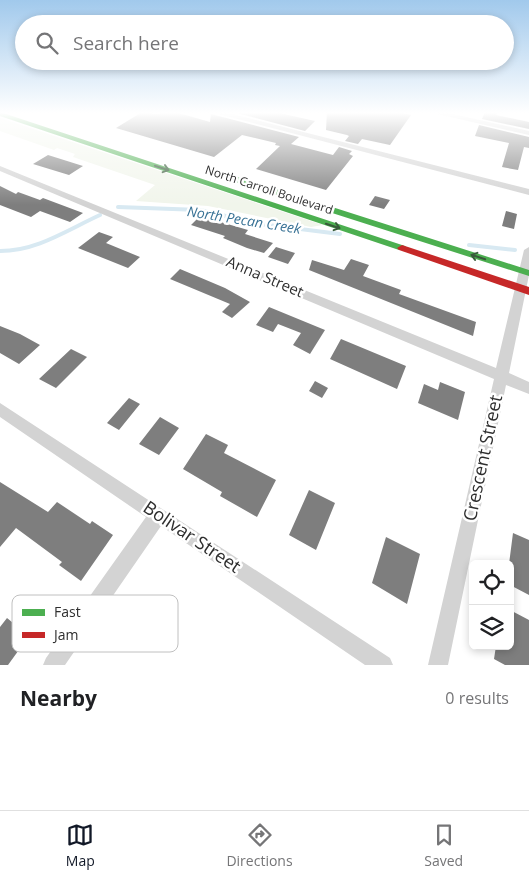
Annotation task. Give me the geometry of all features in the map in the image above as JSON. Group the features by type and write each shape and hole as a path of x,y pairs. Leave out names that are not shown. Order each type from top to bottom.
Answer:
{"main road":[{"name":"North Carroll Boulevard","path":"87,143 525,290"},
{"name":"North Carroll Boulevard","path":"122,143 207,170"},
{"name":"North Carroll Boulevard","path":"226,176 527,272"}],"street":[{"path":"336,143 529,192"},
{"name":"Anna Street","path":"0,168 529,388"},
{"name":"Crescent Street","path":"438,665 501,376 525,290 529,250"},
{"name":"Bolivar Street","path":"0,409 383,665"},
{"path":"102,595 158,515"},
{"path":"53,665 62,652"}],"shaded area":[{"path":"34,143 76,143 323,225 311,227 208,206 136,201 155,185 73,157 75,154 57,148 54,150"}],"building":[{"path":"167,143 232,143 214,157"},
{"path":"276,143 292,143 333,155 339,147 352,151 349,154 353,156 326,190 256,169 280,146 275,145"},
{"path":"509,143 529,143 529,148 524,147 518,170 502,167"},
{"path":"48,155 83,166 69,175 33,164"},
{"path":"0,186 16,194 18,192 40,200 43,198 83,213 70,222 40,211 31,217 0,205"},
{"path":"375,196 390,200 384,209 369,205"},
{"path":"506,211 517,214 514,229 502,226"},
{"path":"200,216 248,230 245,234 273,243 264,253 247,248 223,238 225,236 191,225"},
{"path":"99,232 113,237 106,243 140,257 128,268 78,248"},
{"path":"276,247 295,253 288,264 268,257"},
{"path":"351,259 369,265 363,276 401,290 399,294 476,322 473,336 309,270 312,260 344,270"},
{"path":"180,269 225,288 250,302 232,318 222,312 230,304 170,279"},
{"path":"269,307 325,330 310,354 293,345 301,333 278,324 273,332 256,325"},
{"path":"0,326 40,345 19,364 0,353"},
{"path":"341,339 406,366 397,389 330,359"},
{"path":"71,349 87,357 56,388 39,379"},
{"path":"315,381 328,388 322,398 309,391"},
{"path":"440,382 465,392 458,420 418,403 424,384 438,390"},
{"path":"129,398 140,404 119,430 107,423"},
{"path":"160,417 179,428 159,455 139,444"},
{"path":"206,434 228,445 224,453 276,480 257,517 220,496 222,492 183,469"},
{"path":"0,482 48,512 57,502 90,524 92,521 113,535 81,581 59,565 62,562 16,528 0,547"},
{"path":"309,490 335,503 316,550 289,535"},
{"path":"513,533 529,540 529,595 514,587 514,560 510,560"},
{"path":"386,537 420,554 407,604 372,583"},
{"path":"514,612 529,620 529,665 505,665 494,659 495,650 514,650"},
{"path":"7,618 12,622 12,652 17,652 8,665 0,665 0,627"}],"waterway":[{"name":"North Pecan Creek","path":"118,207 200,210 260,224 340,234"},
{"name":"North Pecan Creek","path":"0,251 39,244 100,215"},
{"name":"North Pecan Creek","path":"469,245 515,250"}],"traffic: fast":[{"path":"87,143 402,248"},
{"path":"235,179 529,273"}],"traffic: jam":[{"path":"402,248 529,291"}]}
